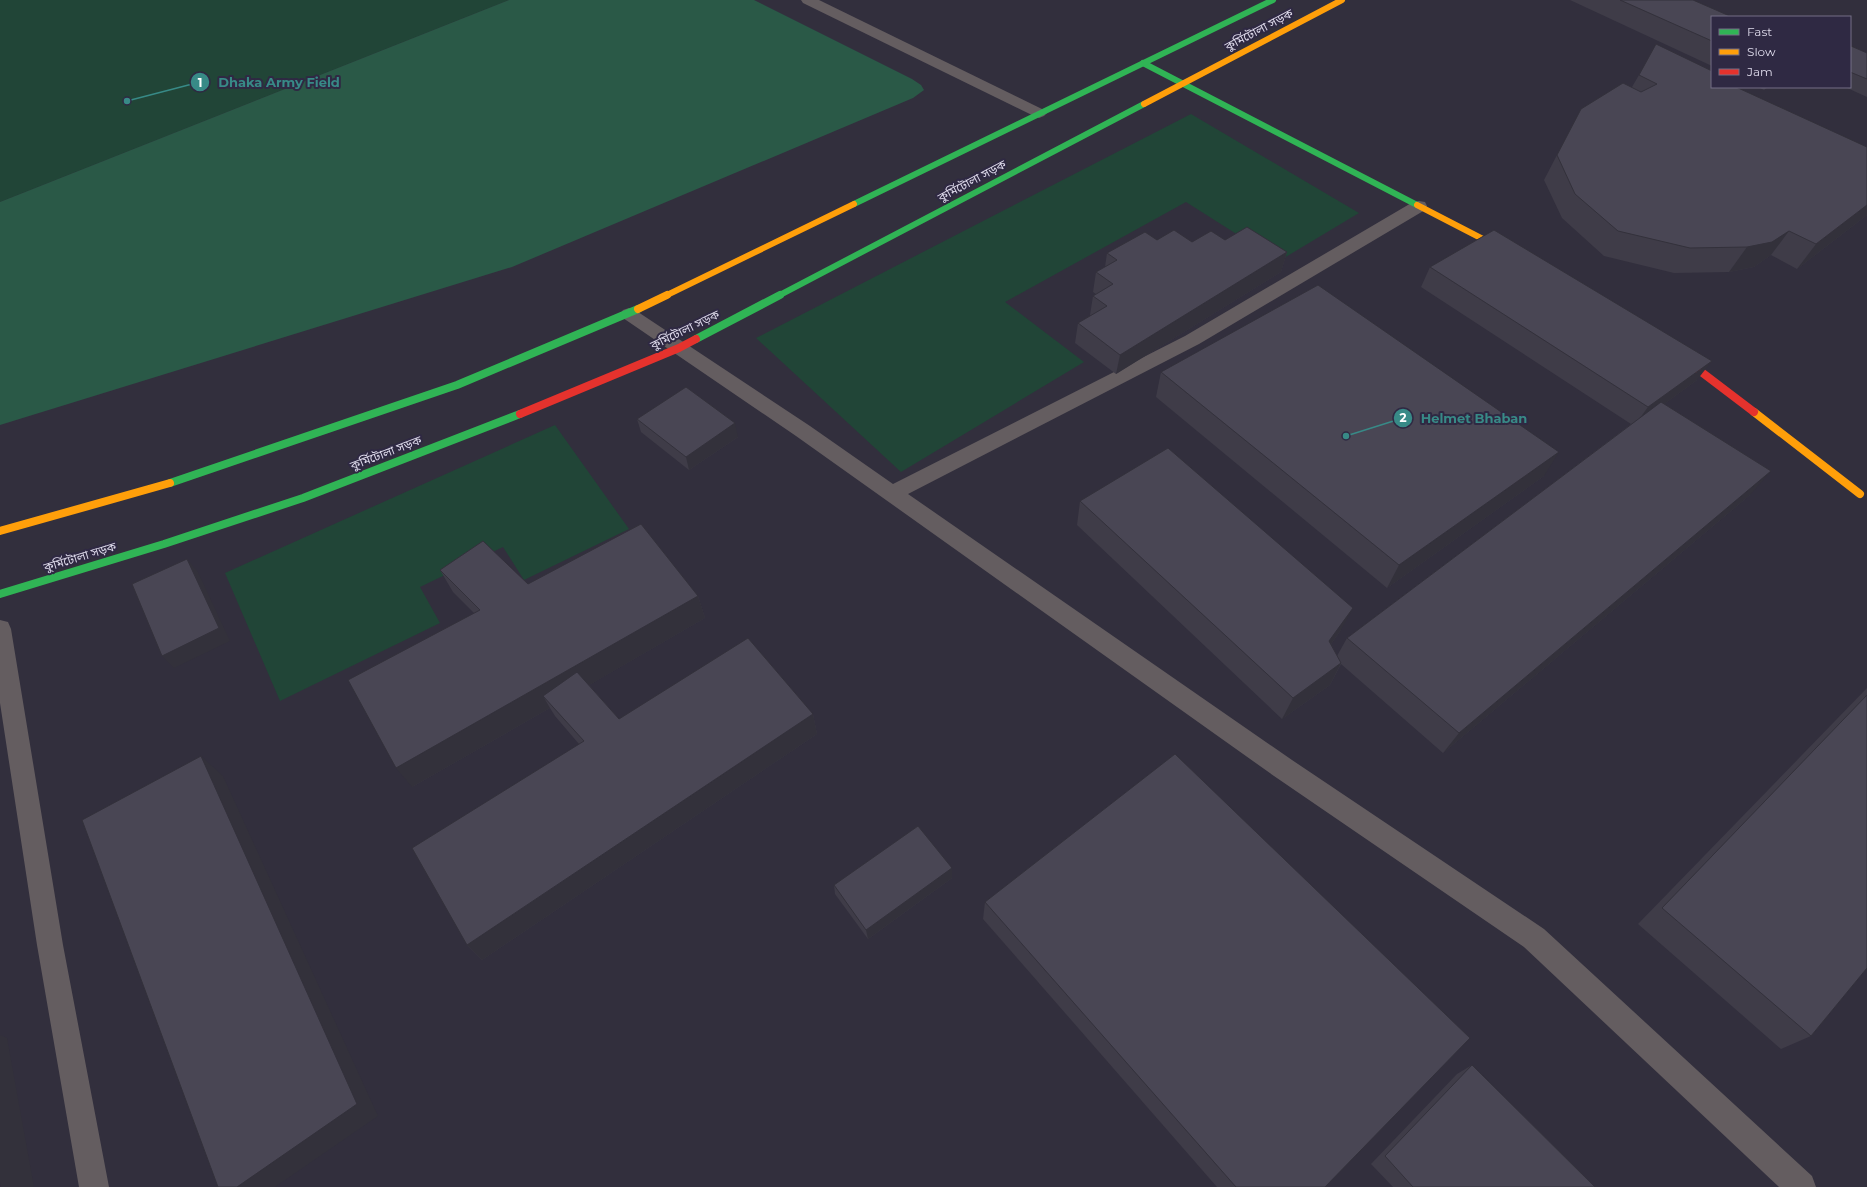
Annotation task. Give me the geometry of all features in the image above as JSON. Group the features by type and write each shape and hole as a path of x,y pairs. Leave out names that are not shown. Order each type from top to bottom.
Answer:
{"main road":[{"name":"কুর্মিটোলা সড়ক","path":"0,531 187,478 442,390 629,314 1273,0"},
{"name":"কুর্মিটোলা সড়ক","path":"0,594 164,544 303,498 508,419 679,348 1342,0"},
{"path":"1143,63 1517,257"},
{"path":"1672,350 1860,494"}],"street":[{"path":"808,0 1039,113"},
{"path":"893,493 1192,340 1419,206"},
{"path":"629,314 893,493 1283,768 1534,938 1801,1187"},
{"path":"0,629 50,945 94,1187"}],"green space":[{"path":"0,0 509,0 0,202"},
{"path":"509,0 754,0 912,79 921,85 924,90 913,98 512,267 0,425 0,202"},
{"path":"1191,114 1359,213 1279,261 1186,202 1005,302 1084,362 901,472 756,338"},
{"path":"555,425 629,529 524,580 503,547 420,587 440,623 280,701 225,573"}],"building":[{"path":"1620,0 1693,0 1730,16 1711,16 1711,41"},
{"path":"1656,44 1711,71 1711,88 1738,88 1867,147 1867,205 1816,244 1789,231 1772,242 1747,247 1690,248 1618,231 1575,194 1557,155 1581,109 1623,83 1641,92 1657,84 1639,75"},
{"path":"1851,46 1867,53 1867,79 1851,72"},
{"path":"1247,227 1287,252 1120,355 1078,323 1107,306 1093,296 1113,284 1096,272 1117,260 1107,253 1145,232 1157,240 1174,230 1192,242 1211,231 1225,240"},
{"path":"1494,230 1712,361 1648,407 1430,267"},
{"path":"1318,285 1559,452 1399,565 1161,372"},
{"path":"686,387 735,423 686,457 637,419"},
{"path":"1661,402 1771,471 1459,733 1347,638"},
{"path":"1168,448 1353,608 1329,641 1341,663 1293,698 1080,501"},
{"path":"641,524 698,596 396,768 348,680 480,610 440,570 483,541 528,584"},
{"path":"187,559 219,628 162,656 132,584"},
{"path":"748,638 813,714 467,945 412,848 584,741 543,696 577,672 619,719"},
{"path":"1867,695 1867,968 1811,1036 1662,908"},
{"path":"1175,754 1470,1038 1325,1187 1236,1187 985,902"},
{"path":"201,756 357,1104 237,1187 218,1187 82,820"},
{"path":"918,826 952,868 866,930 834,885"},
{"path":"1472,1065 1595,1187 1413,1187 1385,1156"}],"traffic: fast":[{"path":"854,204 1273,0"},
{"path":"1143,63 1417,205"},
{"path":"696,339 1144,104"},
{"path":"170,483 457,385 638,309"},
{"path":"0,594 164,544 303,498 520,414"}],"traffic: slow":[{"path":"1144,104 1342,0"},
{"path":"638,309 854,204"},
{"path":"1417,205 1508,252"},
{"path":"1754,412 1860,494"},
{"path":"0,531 170,483"}],"traffic: jam":[{"path":"520,414 679,348 696,339"},
{"path":"1679,355 1754,412"}],"place":[{"name":"Dhaka Army Field","path":"127,101"},
{"name":"Helmet Bhaban","path":"1346,436"}]}
